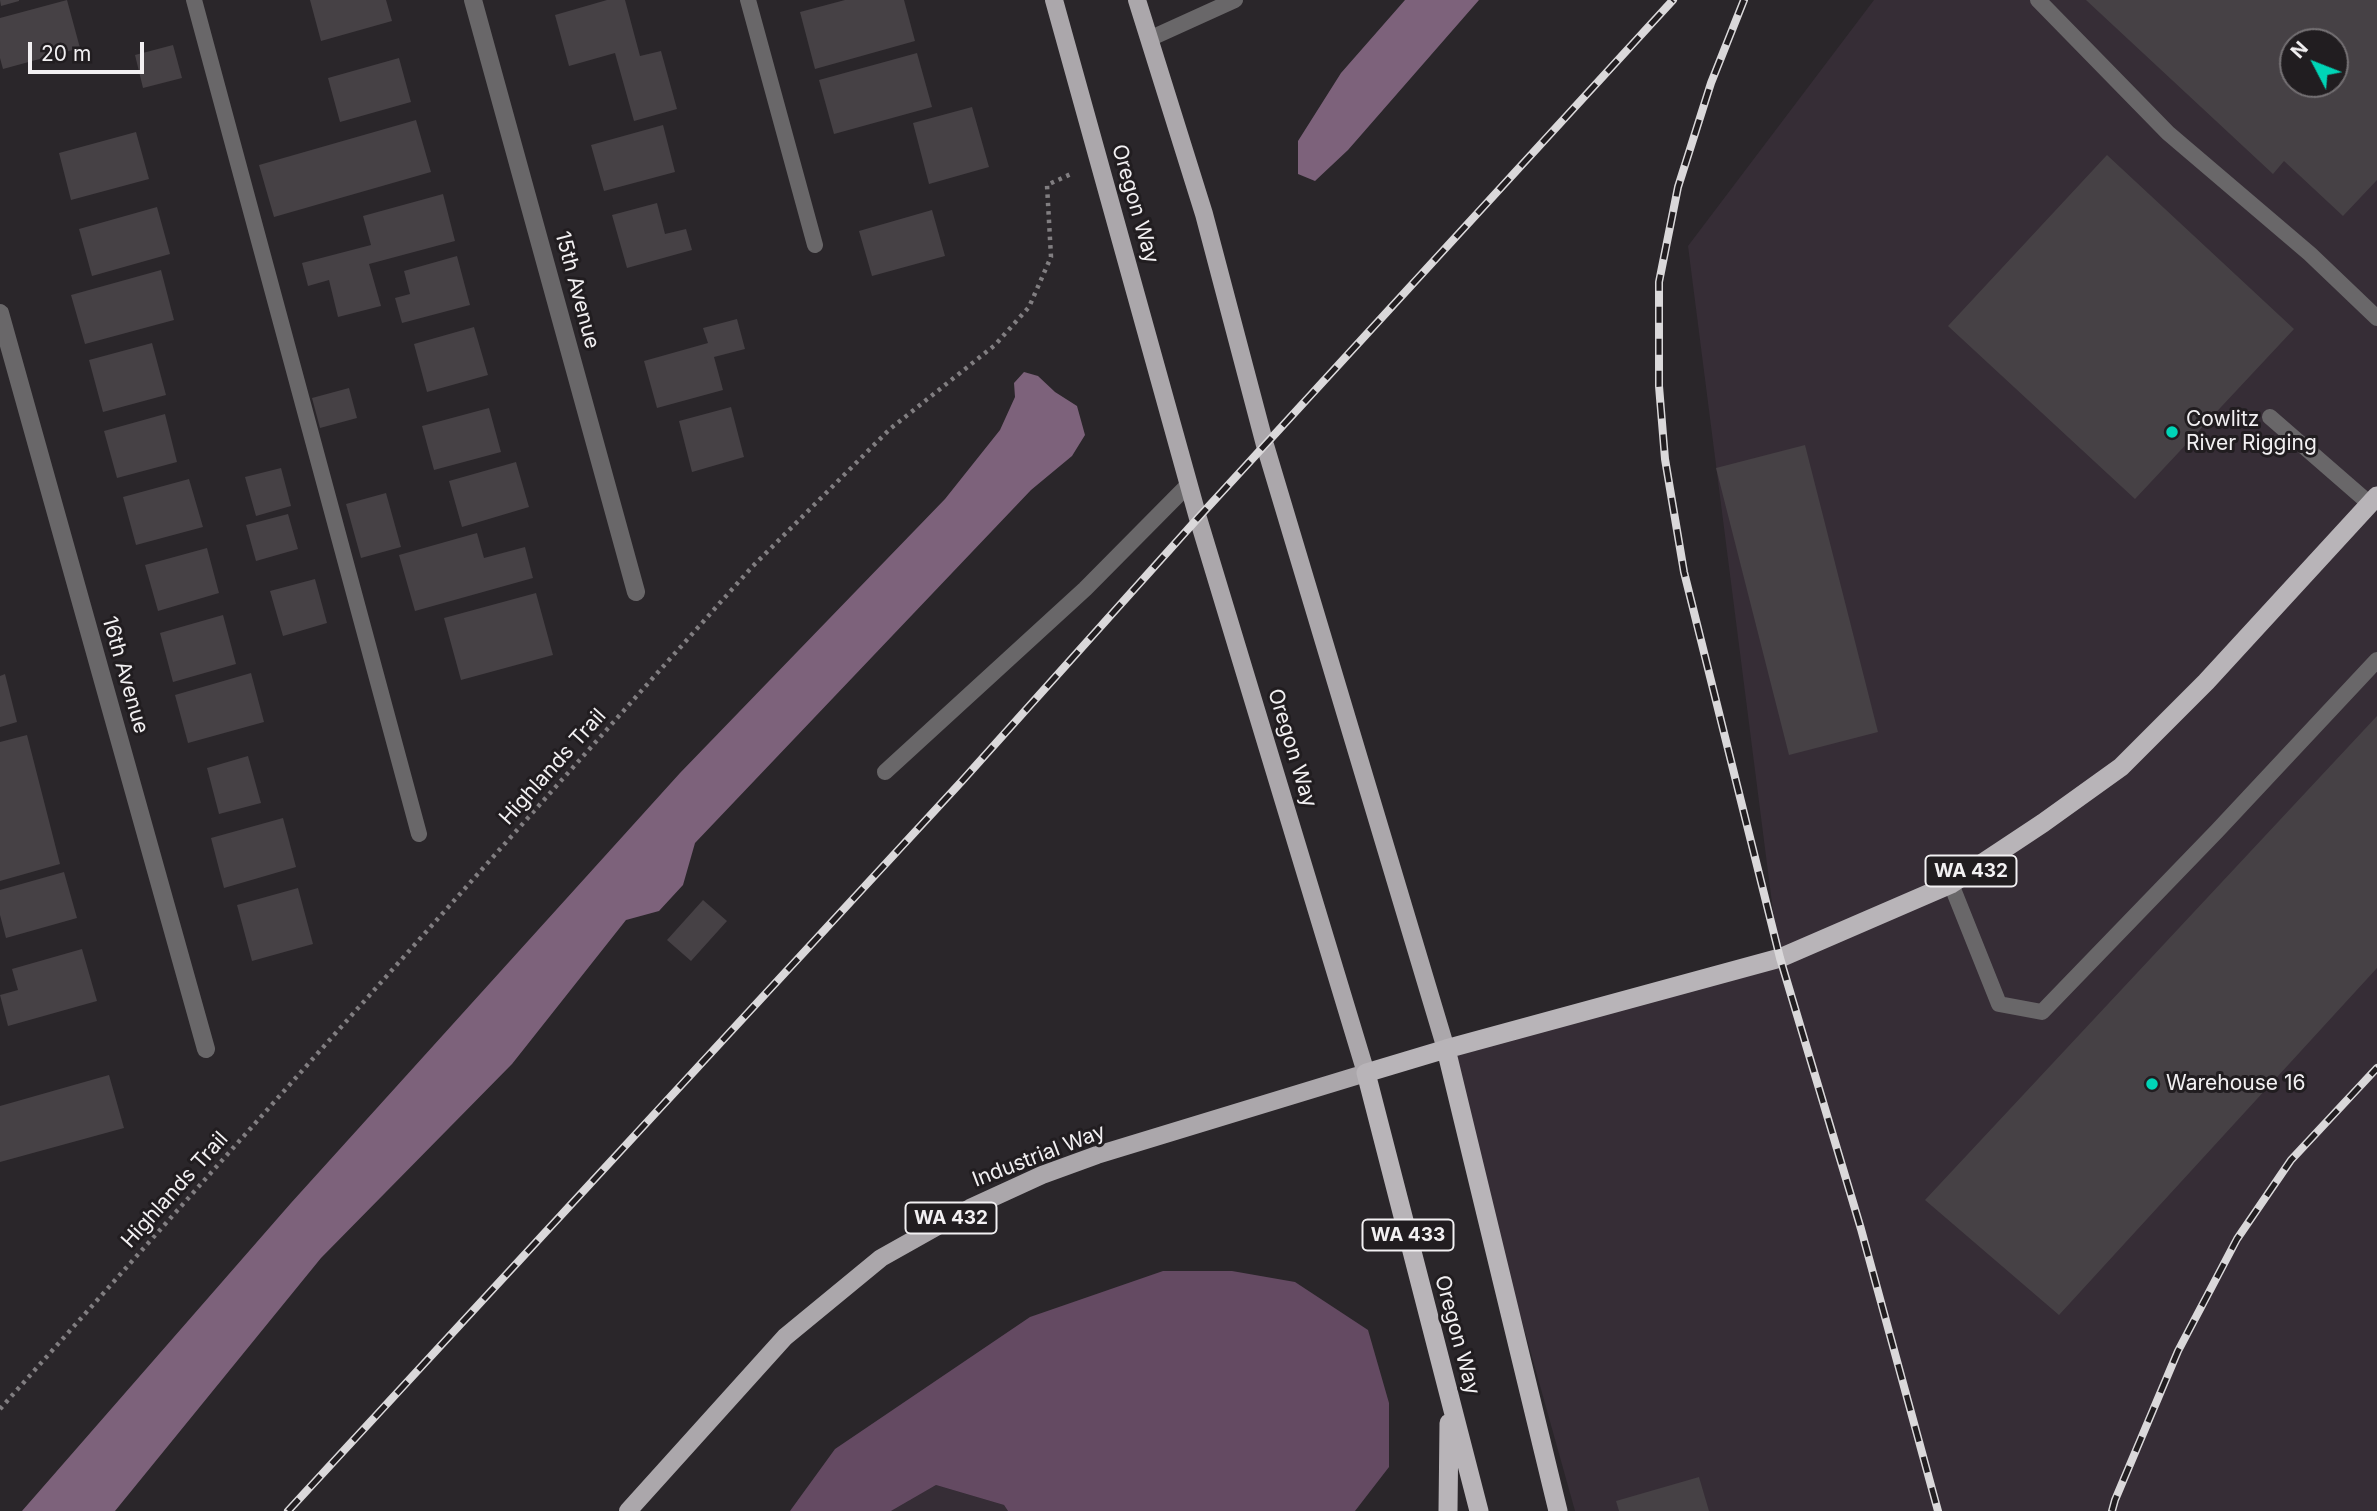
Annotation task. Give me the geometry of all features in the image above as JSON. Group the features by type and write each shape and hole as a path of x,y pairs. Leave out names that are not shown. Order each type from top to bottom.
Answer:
{"highway":[{"name":"WA 432","path":"1446,1049 1780,958 1951,884 2121,767 2206,682 2373,500"},
{"name":"Industrial Way","path":"1366,1073 1446,1049"},
{"path":"1446,1049 1558,1511"},
{"name":"Oregon Way","path":"1366,1073 1479,1511"},
{"path":"1448,1511 1450,1397"}],"main road":[{"name":"Oregon Way","path":"1054,0 1189,484 1366,1073"},
{"path":"1137,0 1204,214 1265,445 1446,1049"},
{"name":"Industrial Way","path":"628,1511 785,1337 881,1258 970,1208 1042,1175 1097,1155 1366,1073"}],"street":[{"name":"15th Avenue","path":"473,0 636,592"},
{"name":"16th Avenue","path":"0,313 206,1049"}],"lane":[{"path":"194,0 419,834"},
{"path":"748,0 815,245"},
{"path":"1149,39 1235,0"},
{"path":"2038,0 2168,133 2375,312"},
{"path":"2270,417 2373,500"},
{"path":"885,772 1085,589 1189,484"},
{"path":"1951,884 1999,1004 2042,1012 2377,660"}],"path":[{"name":"Highlands Trail","path":"0,1409 752,567 890,429 995,345 1029,307 1051,257 1047,185 1100,161"}],"shaded area":[{"path":"1405,0 1479,0 1348,150 1315,181 1298,174 1298,141 1341,73"},
{"path":"1874,0 2377,0 2377,1511 1575,1511 1446,1049 1779,958 1688,246"},
{"path":"1024,372 1038,376 1055,392 1077,406 1085,435 1072,456 1031,490 695,843 683,885 659,911 626,920 512,1064 321,1258 115,1511 22,1511 291,1203 680,773 945,499 1000,430 1015,397 1014,383"},
{"path":"1163,1271 1232,1271 1295,1282 1368,1330 1389,1403 1389,1467 1355,1511 1008,1511 1004,1505 936,1485 891,1511 790,1511 835,1449 1030,1317"},
{"path":"936,1485 1004,1505 1008,1511 891,1511"}],"building":[{"path":"0,0 19,0 19,1 1,6"},
{"path":"67,0 80,48 3,69 0,58 0,18"},
{"path":"310,0 386,0 392,21 321,41"},
{"path":"607,0 625,0 640,56 661,51 677,109 634,121 615,53 569,66 555,15"},
{"path":"845,0 904,0 915,41 815,69 800,12"},
{"path":"2086,0 2377,0 2377,180 2343,216 2284,161 2273,174"},
{"path":"173,45 182,78 143,88 135,55"},
{"path":"917,53 932,107 834,134 819,80"},
{"path":"399,58 411,102 340,122 328,78"},
{"path":"972,107 989,167 929,184 913,123"},
{"path":"416,120 431,172 274,217 259,165"},
{"path":"663,125 675,172 604,191 591,145"},
{"path":"136,132 149,179 71,200 59,153"},
{"path":"2107,155 2294,329 2135,499 1948,326"},
{"path":"443,194 455,241 369,264 381,306 338,317 329,280 308,286 302,263 371,245 363,216"},
{"path":"657,203 665,234 686,229 692,250 627,268 612,215"},
{"path":"157,207 170,254 92,276 79,229"},
{"path":"932,210 945,256 872,276 859,231"},
{"path":"457,256 470,305 402,323 395,298 410,294 404,271"},
{"path":"161,270 174,320 85,344 71,295"},
{"path":"737,319 745,349 714,357 723,390 657,408 644,361 708,343 703,328"},
{"path":"474,327 488,375 427,392 414,344"},
{"path":"152,343 166,395 103,412 89,360"},
{"path":"349,388 357,418 320,428 312,398"},
{"path":"731,407 744,457 692,472 679,421"},
{"path":"489,408 501,452 434,470 422,426"},
{"path":"165,414 177,462 117,478 104,431"},
{"path":"1805,445 1878,732 1789,755 1716,468"},
{"path":"516,462 529,507 462,527 449,481"},
{"path":"281,468 291,506 256,516 245,477"},
{"path":"189,479 203,527 136,545 123,497"},
{"path":"386,493 401,547 361,558 346,504"},
{"path":"288,514 298,549 256,561 246,525"},
{"path":"477,533 484,558 525,547 533,578 415,611 399,555"},
{"path":"207,548 219,593 158,611 145,565"},
{"path":"315,579 327,623 283,636 270,591"},
{"path":"536,593 553,655 461,680 444,618"},
{"path":"223,615 236,664 173,682 160,633"},
{"path":"251,673 264,722 188,743 175,695"},
{"path":"5,674 17,722 0,727 0,676"},
{"name":"Warehouse 16","path":"2377,716 2377,968 2059,1315 1925,1200"},
{"path":"27,735 60,864 0,881 0,742"},
{"path":"248,756 261,803 219,814 207,768"},
{"path":"283,818 296,867 224,888 211,838"},
{"path":"64,872 77,918 6,938 0,915 0,890"},
{"path":"298,888 313,944 252,961 237,905"},
{"path":"703,900 727,921 691,961 667,940"},
{"path":"82,949 97,1001 8,1026 0,995 18,990 12,969"},
{"path":"109,1075 124,1128 0,1162 0,1106"},
{"path":"1699,1477 1709,1511 1619,1511 1616,1501"}],"railway":[{"path":"288,1511 962,781 1198,518 1673,0"},
{"path":"1744,0 1711,83 1678,187 1659,282 1659,386 1665,459 1684,572 1780,958 1861,1229 1938,1511"},
{"path":"2112,1511 2178,1351 2237,1239 2291,1160 2377,1068"}],"place":[{"name":"Cowlitz River Rigging","path":"2172,432"},
{"name":"Warehouse 16","path":"2152,1084"}]}
